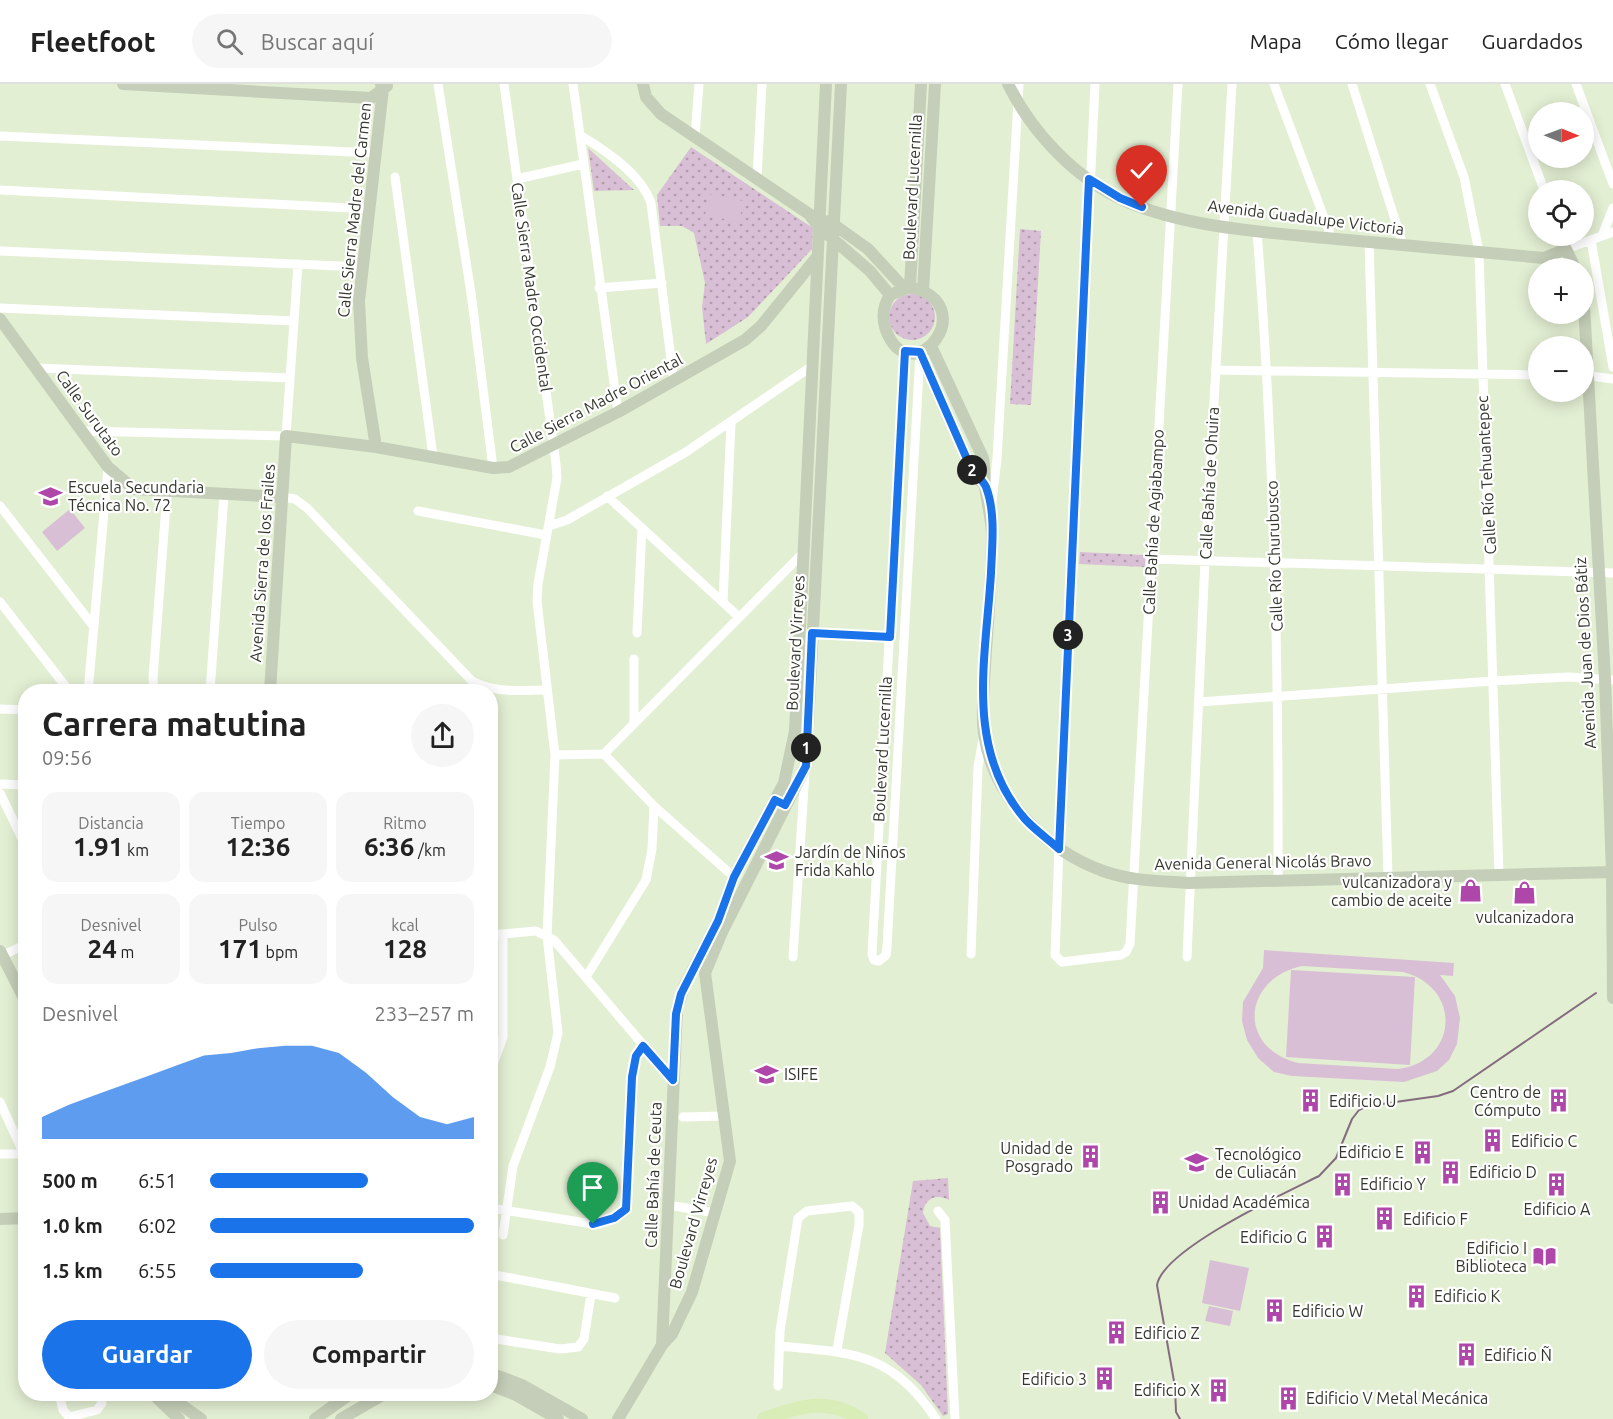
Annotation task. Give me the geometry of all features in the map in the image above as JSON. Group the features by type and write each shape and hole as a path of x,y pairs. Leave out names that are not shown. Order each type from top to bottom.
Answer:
{"main road":[{"path":"764,1419 800,1406 818,1404 842,1409 861,1419"}],"street":[{"path":"123,84 371,98 384,86"},
{"path":"438,84 471,292 493,468"},
{"name":"Calle Sierra Madre Occidental","path":"503,1235 517,1151 550,1066 557,1041 556,1008 548,936 555,755 537,601 557,478 504,84"},
{"path":"573,84 599,288 618,412"},
{"path":"643,84 652,105 816,219 833,238 870,271 890,295"},
{"path":"695,136 699,84"},
{"path":"757,178 762,84"},
{"name":"Boulevard Virreyes","path":"789,765 795,731 817,257 816,219 826,84"},
{"name":"Boulevard Virreyes","path":"662,1345 672,1334 687,1304 730,1161 705,974 780,802 806,766 841,84"},
{"name":"Boulevard Lucernilla","path":"906,287 921,84"},
{"name":"Boulevard Lucernilla","path":"923,291 935,84"},
{"name":"Avenida Guadalupe Victoria","path":"1008,84 1018,105 1068,164 1130,203 1170,215 1257,231 1544,258 1574,246"},
{"path":"991,511 997,459 1019,84"},
{"path":"1059,849 1095,84"},
{"name":"Calle Bahía de Agiabampo","path":"1059,849 1056,957 1066,962 1121,955 1126,952 1130,945 1134,879 1178,84"},
{"name":"Calle Bahía de Ohuira","path":"1187,957 1188,883 1232,84"},
{"path":"1274,84 1332,238"},
{"path":"1352,84 1404,245"},
{"name":"Calle Río Tehuantepec","path":"1430,84 1464,177 1479,252 1491,569 1499,874"},
{"path":"1504,84 1540,180"},
{"path":"1576,84 1613,184"},
{"name":"Calle Sierra Madre del Carmen","path":"376,447 358,322 362,267 384,86"},
{"path":"580,135 595,144 647,191 662,283 674,382"},
{"path":"0,136 375,153"},
{"path":"517,179 583,164"},
{"path":"395,177 433,456"},
{"path":"0,190 369,209"},
{"path":"1602,236 1613,208"},
{"path":"816,219 834,224 868,249 906,287 923,291 938,306 943,323 942,332 926,349 905,351 891,340 884,323 885,303 890,295 906,287"},
{"name":"Calle Río Churubusco","path":"1257,231 1268,371 1275,563 1279,698 1278,881"},
{"name":"Avenida Guadalupe Victoria","path":"1594,239 1613,232"},
{"name":"Calle Sierra Madre Oriental","path":"286,436 376,447 493,468 509,467 674,382 745,340 768,318 833,238"},
{"path":"1369,242 1388,877"},
{"path":"1565,246 1570,258"},
{"path":"1592,246 1613,367"},
{"path":"0,251 362,267"},
{"path":"84,431 286,436 298,264"},
{"path":"599,288 662,283"},
{"path":"0,308 294,321"},
{"name":"Calle Surutato","path":"0,319 108,466 134,489 282,497"},
{"name":"Boulevard Lucernilla","path":"905,351 872,954 874,960 879,961 886,955 887,947 926,349"},
{"name":"Avenida General Nicolás Bravo","path":"926,349 970,466 976,477 985,485 991,511 992,549 983,706 984,734 992,765 1005,792 1025,819 1059,849 1103,871 1134,879 1188,883 1613,872"},
{"path":"418,511 548,530 731,423 812,366"},
{"path":"37,368 290,378"},
{"path":"1215,370 1528,375"},
{"path":"1594,376 1613,379"},
{"name":"Avenida Juan de Dios Bátiz","path":"1588,402 1597,572 1609,679 1613,998"},
{"path":"723,602 731,423"},
{"name":"Avenida Sierra de los Frailes","path":"270,684 286,436"},
{"path":"89,684 108,466"},
{"path":"154,684 167,492"},
{"path":"211,684 224,495"},
{"path":"607,496 740,617"},
{"path":"282,497 295,499 307,508 476,684"},
{"path":"0,506 94,627"},
{"path":"637,633 642,528"},
{"path":"555,755 604,754 803,553"},
{"path":"1151,560 1613,573"},
{"path":"0,602 64,684"},
{"path":"812,633 890,637"},
{"path":"633,724 634,659"},
{"path":"1199,702 1493,681 1569,677 1609,679"},
{"path":"498,690 547,690"},
{"path":"0,701 3,709 18,710"},
{"path":"971,954 978,767 984,734"},
{"path":"604,754 654,806 734,877"},
{"name":"Calle Bahía de Ceuta","path":"618,1419 662,1345 676,1014 679,1001 718,921 734,877 780,802 789,765"},
{"path":"793,957 806,766"},
{"path":"0,784 18,785"},
{"path":"0,793 18,830"},
{"path":"586,977 646,880 651,860 654,806"},
{"path":"498,935 536,931 548,936 558,944 673,1080"},
{"path":"498,1053 504,1023 503,935"},
{"path":"18,948 1,955 18,987"},
{"path":"498,1209 593,1224 614,1218 626,1209 633,1064 643,1046"},
{"path":"0,1102 18,1141"},
{"path":"683,1117 724,1116"},
{"path":"0,1154 18,1154"},
{"path":"668,1205 716,1213"},
{"path":"778,1386 779,1346 798,1218 807,1211 855,1207 859,1212 859,1225 837,1350"},
{"path":"938,1211 945,1220 955,1419"},
{"path":"0,1219 18,1218"},
{"path":"498,1276 615,1298"},
{"path":"498,1339 560,1349 578,1347 584,1339 591,1294"},
{"path":"779,1346 837,1350 870,1360 900,1378 918,1395 936,1419"},
{"path":"498,1376 522,1385 582,1419"},
{"path":"498,1388 516,1395 558,1419"},
{"path":"61,1401 63,1410 69,1417 97,1410 101,1401"},
{"path":"160,1401 179,1419"},
{"path":"176,1401 201,1419"},
{"path":"315,1419 340,1401"},
{"path":"341,1419 368,1401"}],"shaded area":[{"path":"691,147 813,228 812,249 748,317 706,344 702,307 705,283 694,233 682,226 660,226 657,195"},
{"path":"588,148 634,190 594,191"},
{"path":"710,194 744,201 739,222 705,215"},
{"path":"1020,229 1041,231 1031,405 1010,404"},
{"path":"912,294 928,301 935,317 928,333 912,340 896,333 889,317 896,301"},
{"path":"70,509 85,528 57,551 42,532"},
{"path":"1080,552 1145,555 1145,567 1079,564"},
{"path":"1264,950 1454,963 1453,976 1440,975 1455,996 1460,1018 1457,1044 1449,1060 1437,1071 1404,1082 1292,1076 1274,1072 1258,1058 1247,1040 1242,1021 1243,1002 1263,968","holes":["1302,966 1403,972 1422,980 1436,992 1443,1007 1446,1023 1442,1039 1433,1053 1418,1063 1398,1069 1298,1063 1278,1055 1264,1043 1257,1029 1255,1014 1258,998 1267,985 1282,973"]},
{"path":"1291,970 1415,977 1410,1065 1286,1057"},
{"path":"948,1178 949,1200 940,1197 931,1199 926,1204 923,1213 930,1226 940,1228 948,1414 943,1416 921,1385 885,1353 913,1181"},
{"path":"1210,1260 1249,1268 1240,1311 1202,1303"},
{"path":"1209,1306 1233,1311 1230,1326 1205,1321"}],"waterway":[{"path":"1180,1419 1176,1412 1175,1387 1157,1285 1164,1271 1180,1255 1228,1223 1319,1176 1336,1158 1352,1119 1359,1110 1367,1106 1438,1096 1453,1091 1596,993"}],"place":[{"name":"Escuela Secundaria Técnica No. 72","path":"50,496"},
{"name":"Jardín de Niños Frida Kahlo","path":"777,861"},
{"name":"vulcanizadora y cambio de aceite","path":"1470,891"},
{"name":"vulcanizadora","path":"1525,892"},
{"name":"ISIFE","path":"766,1074"},
{"name":"Edificio U","path":"1311,1101"},
{"name":"Centro de Cómputo","path":"1559,1101"},
{"name":"Edificio C","path":"1493,1141"},
{"name":"Edificio E","path":"1422,1152"},
{"name":"Unidad de Posgrado","path":"1091,1157"},
{"name":"Tecnológico de Culiacán","path":"1197,1163"},
{"name":"Edificio D","path":"1451,1172"},
{"name":"Edificio Y","path":"1342,1184"},
{"name":"Edificio A","path":"1557,1184"},
{"name":"Unidad Académica","path":"1160,1202"},
{"name":"Edificio F","path":"1385,1219"},
{"name":"Edificio G","path":"1325,1237"},
{"name":"Edificio I Biblioteca","path":"1545,1257"},
{"name":"Edificio K","path":"1416,1296"},
{"name":"Edificio W","path":"1274,1311"},
{"name":"Edificio Z","path":"1116,1333"},
{"name":"Edificio Ñ","path":"1466,1355"},
{"name":"Edificio 3","path":"1105,1379"},
{"name":"Edificio X","path":"1218,1390"},
{"name":"Edificio V Metal Mecánica","path":"1288,1398"}],"route":[{"path":"593,1224 614,1218 626,1209 632,1077 636,1056 643,1046 673,1080 676,1014 681,994 718,921 734,877 775,800 785,805 806,766 812,633 890,637 905,351 920,352 970,466 976,477 985,485 991,511 992,549 983,721 992,765 1005,792 1025,819 1059,849 1089,179 1120,198 1142,207"}]}
